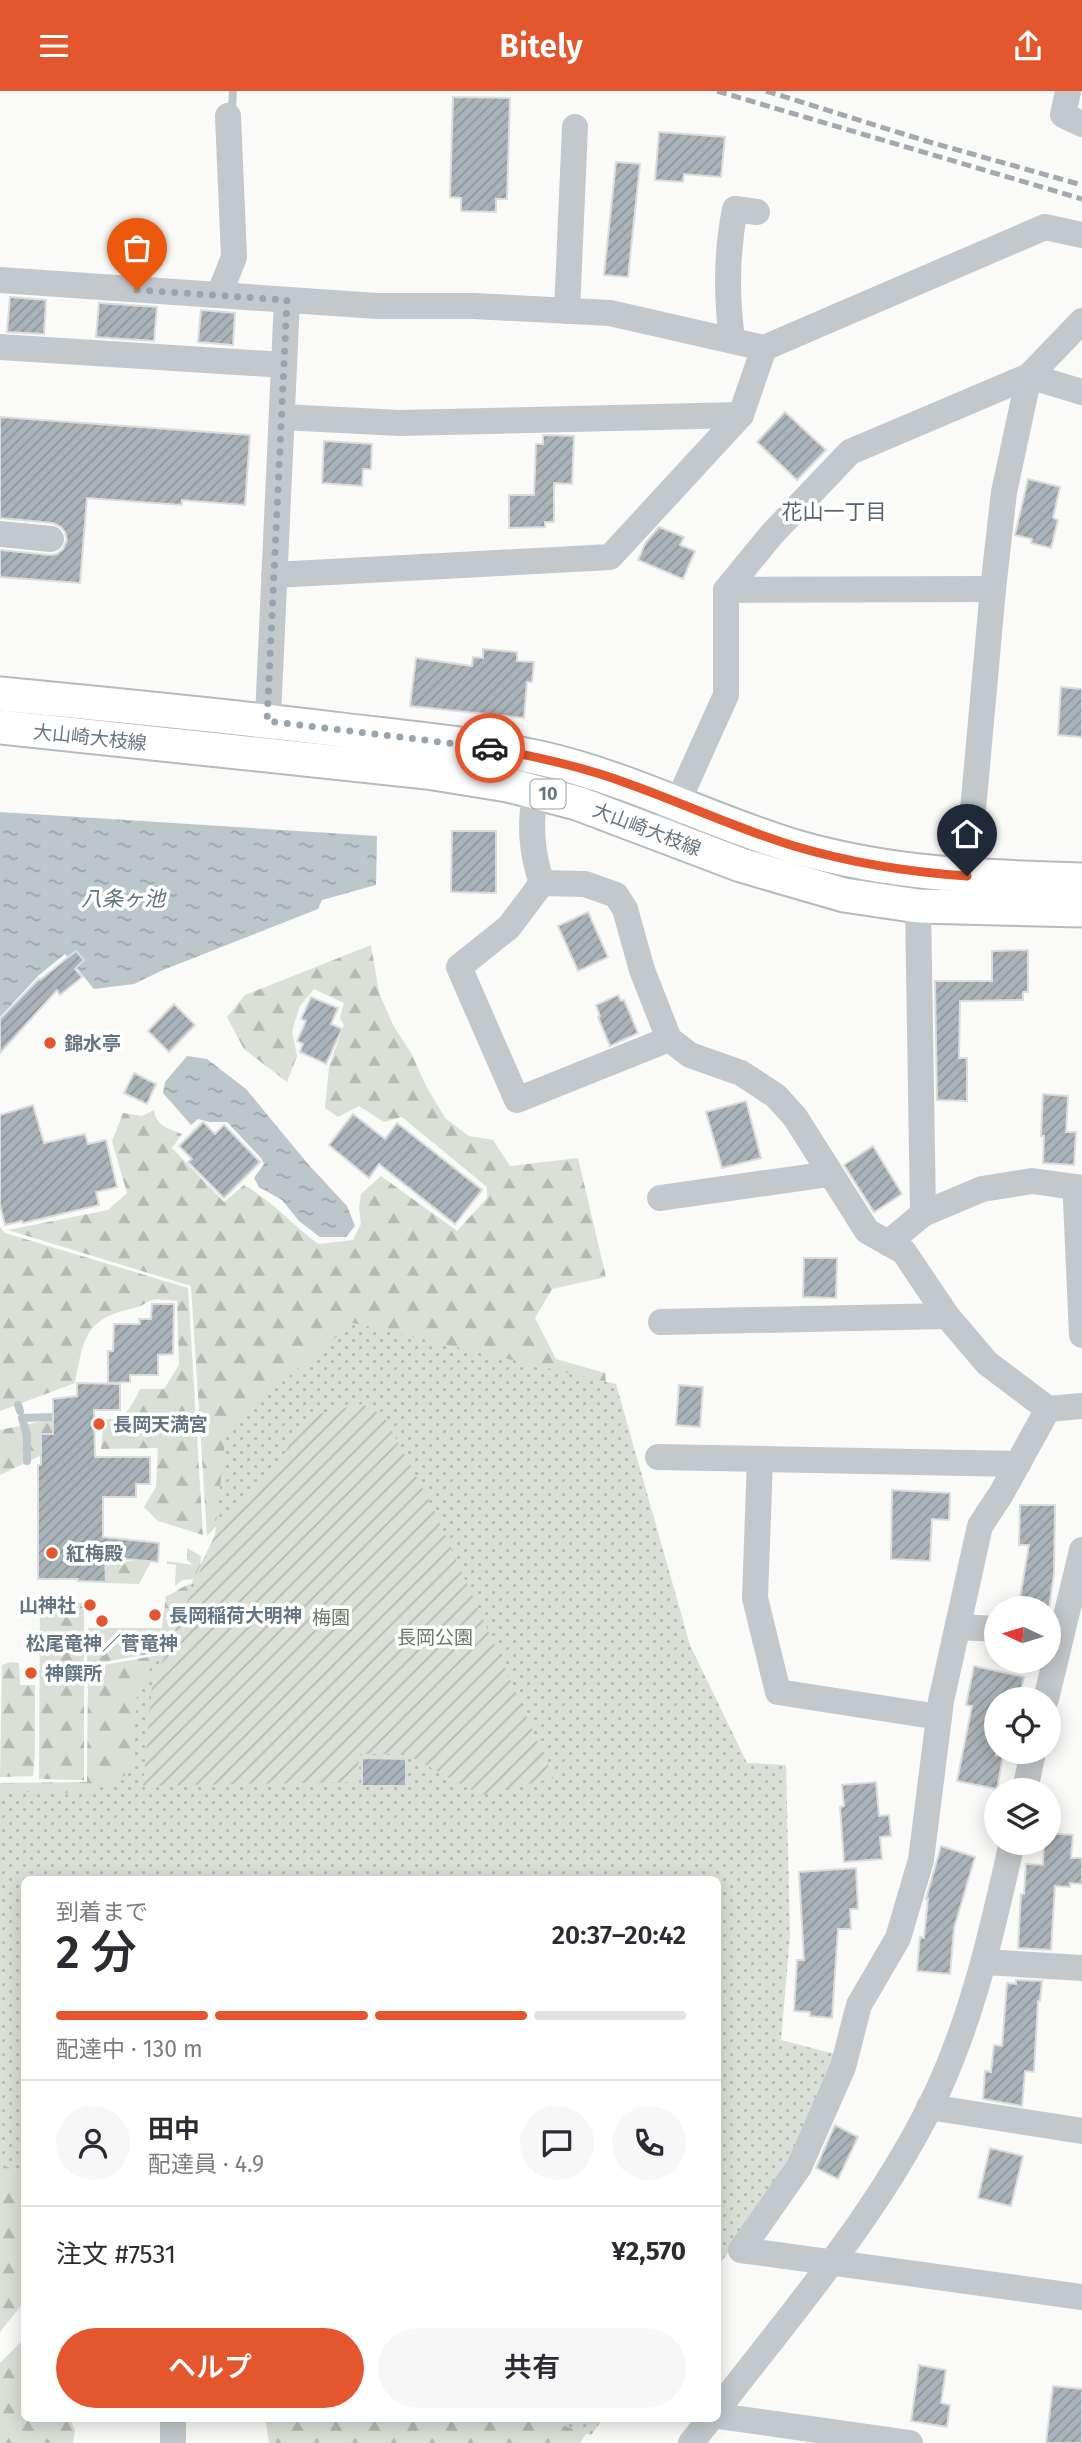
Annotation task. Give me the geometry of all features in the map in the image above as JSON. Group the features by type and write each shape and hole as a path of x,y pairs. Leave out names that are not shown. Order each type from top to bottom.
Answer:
{"main road":[{"name":"大山崎大枝線","path":"0,694 267,721 458,743 511,752 587,770 764,836 835,857 909,871 1082,880"},
{"name":"大山崎大枝線","path":"0,727 452,775 536,791 587,806 721,858 802,885 865,899 918,907 1082,910"}],"street":[{"path":"1068,91 1063,114 1082,124"},
{"path":"219,295 234,257 228,116"},
{"path":"567,311 575,127"},
{"path":"732,339 726,268 735,209 757,212"},
{"path":"0,280 377,306 473,306 610,313 764,348 1045,227 1082,235"},
{"path":"266,754 287,300"},
{"path":"663,835 726,695 726,590 772,534 850,452 1029,376 1082,321"},
{"path":"0,347 284,365"},
{"path":"274,575 610,557 741,415 764,348"},
{"path":"1029,376 1082,392"},
{"path":"967,876 1004,492 1029,376"},
{"path":"282,417 400,423 741,415"},
{"path":"0,534 51,539"},
{"path":"726,590 993,589"},
{"path":"536,791 532,808 531,837 542,883"},
{"path":"542,883 585,884 616,895 625,909 642,970 669,1039 690,1055 754,1080 776,1096 795,1117 867,1231 904,1252 947,1315 987,1363 1048,1409 1082,1406"},
{"path":"542,883 509,927 459,967 517,1100 669,1039"},
{"path":"918,907 923,1214"},
{"path":"660,1198 829,1174"},
{"path":"888,1244 923,1214 965,1194 998,1185 1032,1181 1082,1188 1076,1199 1082,1335"},
{"path":"661,1322 947,1315"},
{"path":"1048,1409 980,1526 939,1717 922,1850 898,1938 859,2005 843,2067 799,2167 741,2251 1082,2297"},
{"path":"658,1457 1018,1464"},
{"path":"760,1459 755,1598 778,1692 939,1717"},
{"path":"1049,1687 1082,1550"},
{"path":"958,1627 984,1628"},
{"path":"721,2405 878,2196 929,2107 965,2026 985,1962 1010,1855"},
{"path":"985,1962 1082,1968"},
{"path":"929,2107 1082,2131"},
{"path":"721,2416 910,2443"},
{"path":"173,2422 173,2443"},
{"path":"691,2443 708,2422"}],"green space":[{"path":"371,945 379,993 393,1025 446,1119 469,1136 493,1140 510,1166 578,1158 606,1277 552,1289 535,1318 556,1359 605,1373 614,1450 717,1876 261,1480 207,1536 191,1286 8,1230 108,1210 127,1193 112,1141 123,1113 142,1116 154,1110 160,1123 182,1134 172,1148 224,1202 244,1185 273,1205 318,1244 353,1240 361,1224 361,1194 381,1176 457,1231 487,1198 487,1187 402,1117 384,1122 359,1106 338,1117 325,1108 329,1067 344,1025 340,1018 344,1003 314,989 300,1006 292,1031 297,1056 287,1082 244,1049 227,1017 245,995"},
{"path":"0,1227 5,1233 188,1288 203,1535 158,1521 144,1507 156,1487 158,1448 101,1449 104,1419 123,1415 140,1389 164,1389 179,1365 177,1301 152,1300 105,1318 89,1333 84,1342 75,1383 0,1411"},
{"name":"長岡公園","path":"353,1323 616,1384 690,1645 747,1763 786,1765 790,1936 781,2040 835,2054 792,2157 754,2218 721,2262 721,1876 21,1876 21,2173 0,2164 0,1791 87,1794 132,1772 137,1696 215,1535 226,1429"},
{"name":"梅園","path":"362,1404 384,1416 435,1512 554,1778 481,1795 406,1754 360,1754 355,1782 143,1786 152,1686 217,1530 262,1485 291,1443 320,1414"},
{"path":"53,1419 53,1434 40,1434 40,1447 52,1450 0,1475 0,1430"},
{"path":"187,1548 201,1556 200,1568 195,1579 182,1580 175,1586 176,1565 167,1564 167,1561 193,1565 187,1560"},
{"path":"136,1553 152,1560 139,1584 107,1583 105,1562 135,1561"},
{"path":"192,1584 160,1652 87,1665 88,1628 162,1628 166,1596"},
{"path":"40,1603 84,1603 84,1780 39,1779"},
{"path":"159,1655 140,1782 28,1876 21,1876 21,1884 0,1923 0,1783 87,1782 88,1668"},
{"path":"19,1663 20,1685 35,1685 33,1776 0,1777 2,1665"},
{"path":"0,1943 21,1946 21,2306 0,2332"},
{"path":"21,2342 21,2422 71,2422 75,2430 73,2443 0,2443 0,2363"},
{"path":"266,2422 594,2422 580,2443 269,2443"},
{"path":"553,2422 601,2422 591,2435"}],"water":[{"name":"八条ヶ池","path":"0,812 377,836 376,885 322,900 318,909 134,984 94,989 65,954 39,975 0,1017"},
{"path":"187,1056 207,1059 246,1089 347,1206 355,1226 346,1237 320,1237 299,1221 282,1200 259,1187 254,1178 264,1164 227,1122 198,1119 191,1125 163,1093 165,1082"}],"building":[{"path":"453,97 510,98 507,199 496,199 496,212 461,211 461,198 450,197"},
{"path":"659,132 725,137 721,177 684,174 683,182 655,180"},
{"path":"616,162 640,164 628,277 604,275"},
{"path":"10,297 46,300 44,334 7,332"},
{"path":"99,303 157,307 154,341 96,337"},
{"path":"201,310 235,313 233,345 198,342"},
{"path":"785,412 826,450 797,480 757,442"},
{"path":"0,417 250,435 245,505 182,500 182,505 87,498 80,583 0,577 0,550 57,554 67,540 61,527 53,523 0,518"},
{"path":"543,435 574,436 572,484 554,483 554,522 545,522 545,527 509,528 509,495 534,495 536,444 543,444"},
{"path":"324,441 372,444 371,469 363,469 362,486 322,483"},
{"path":"1028,479 1060,487 1053,518 1058,520 1051,548 1015,535"},
{"path":"659,527 684,537 680,545 695,551 683,579 638,560 646,542"},
{"path":"483,649 517,652 517,661 534,662 532,682 527,682 524,718 410,706 416,658 472,666 473,657 483,658"},
{"path":"1061,687 1082,689 1082,737 1058,735"},
{"path":"452,831 496,831 496,893 451,892"},
{"path":"588,912 608,957 578,971 558,926"},
{"path":"1028,950 1028,992 1023,992 1023,1000 960,1001 959,1058 967,1058 967,1101 937,1100 935,981 992,981 992,951"},
{"path":"76,951 84,960 75,969 82,977 60,995 57,990 0,1053 0,1019 39,979"},
{"path":"618,995 621,1001 624,1000 638,1033 610,1046 596,1005"},
{"path":"311,997 338,1008 331,1024 342,1029 326,1064 300,1052 303,1044 297,1041 306,1021 301,1019"},
{"path":"174,1004 195,1025 169,1052 148,1031"},
{"path":"134,1073 156,1084 147,1104 124,1093"},
{"path":"1043,1094 1068,1096 1066,1132 1076,1132 1074,1165 1043,1163"},
{"path":"746,1101 761,1158 722,1168 706,1112"},
{"path":"33,1105 44,1143 85,1134 88,1144 106,1140 117,1187 96,1192 99,1205 5,1225 0,1205 0,1115"},
{"path":"353,1114 385,1139 397,1123 482,1190 455,1224 379,1164 369,1178 329,1145"},
{"path":"203,1122 215,1134 224,1125 260,1162 224,1198 188,1162 192,1159 179,1146"},
{"path":"873,1146 902,1194 874,1212 844,1165"},
{"path":"804,1258 837,1258 836,1298 803,1297"},
{"path":"152,1304 174,1304 173,1354 158,1355 158,1375 130,1375 130,1382 108,1383 108,1351 113,1351 114,1324 140,1324 139,1319 151,1319"},
{"path":"77,1383 120,1384 120,1410 94,1410 95,1457 150,1457 150,1484 136,1484 136,1497 103,1497 103,1537 159,1543 158,1562 105,1557 106,1582 38,1579 38,1465 41,1465 41,1434 53,1434 53,1399 77,1396"},
{"path":"679,1385 703,1387 700,1427 676,1425"},
{"path":"892,1490 950,1493 949,1520 932,1519 930,1561 891,1559"},
{"path":"1020,1505 1055,1505 1054,1574 1051,1596 1020,1596 1029,1545 1019,1545"},
{"path":"974,1666 984,1668 984,1673 1006,1673 1024,1677 1022,1687 984,1687 984,1764 1002,1764 999,1778 984,1778 984,1786 957,1781 972,1706 966,1705"},
{"path":"362,1758 406,1759 406,1786 362,1786"},
{"path":"876,1782 879,1816 889,1815 891,1836 880,1837 882,1859 844,1862 840,1807 844,1806 842,1785"},
{"path":"1061,1834 1073,1835 1071,1858 1082,1858 1082,1884 1070,1883 1070,1887 1055,1886 1051,1950 1018,1948 1021,1894 1024,1894 1026,1864 1043,1865 1043,1855 1061,1855"},
{"path":"941,1846 975,1857 954,1928 950,1974 917,1971 920,1937 924,1938 926,1899"},
{"path":"856,1868 858,1909 850,1909 851,1929 838,1929 832,2018 794,2011 797,1960 804,1960 799,1872"},
{"path":"1016,1980 1042,1981 1038,2001 1034,2072 1025,2071 1022,2106 983,2099 985,2071 991,2072 994,2045 1002,2046 1007,1983 1016,1984"},
{"path":"835,2125 858,2137 838,2179 816,2168"},
{"path":"990,2148 1023,2156 1011,2206 978,2198"},
{"path":"919,2365 946,2370 941,2403 950,2405 947,2427 911,2421"},
{"path":"1053,2386 1082,2389 1082,2443 1046,2443"}],"waterway":[{"path":"232,109 233,91"},
{"path":"18,1405 20,1411"},
{"path":"27,1461 27,1435 22,1418 53,1417"}],"railway":[{"path":"717,91 1082,199"},
{"path":"766,91 926,141 1082,185"}],"way so far":[{"path":"137,290 287,300 267,721 490,748"}],"place":[{"name":"錦水亭","path":"50,1043"},
{"name":"長岡天満宮","path":"99,1424"},
{"name":"紅梅殿","path":"52,1553"},
{"name":"山神社","path":"90,1605"},
{"name":"長岡稲荷大明神","path":"155,1615"},
{"name":"松尾竜神／菅竜神","path":"102,1621"},
{"name":"神饌所","path":"31,1673"}],"district":[{"name":"花山一丁目","path":"834,512"}],"route":[{"path":"490,748 542,758 631,784 754,833 815,852 898,870 967,876"}]}
